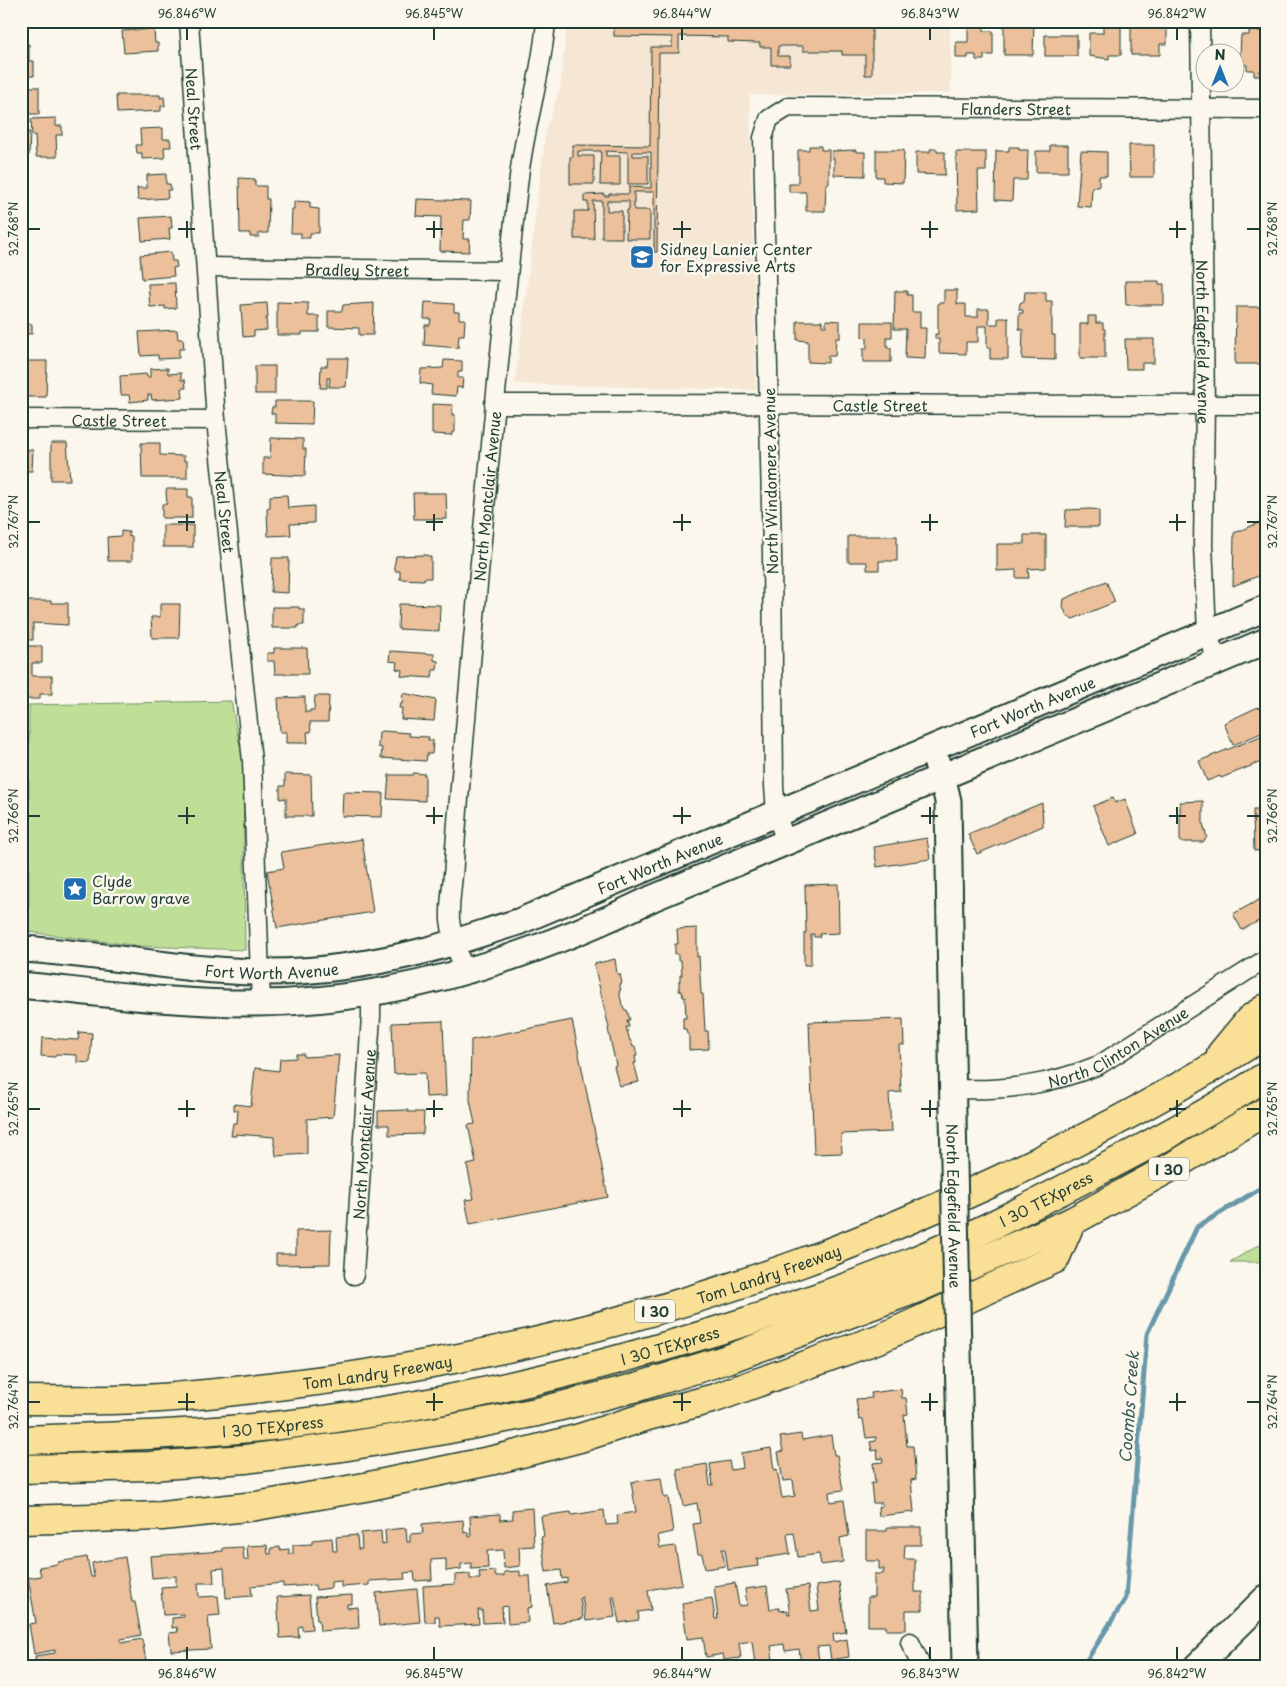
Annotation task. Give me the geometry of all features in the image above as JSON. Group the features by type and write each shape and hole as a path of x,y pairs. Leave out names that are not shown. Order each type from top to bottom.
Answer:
{"highway":[{"path":"1205,1073 1250,1019 1266,1008"},
{"name":"Tom Landry Freeway","path":"21,1400 141,1399 332,1380 522,1346 616,1322 717,1292 800,1264 891,1228 1066,1148 1205,1073 1266,1034"},
{"name":"I 30 TEXpress","path":"21,1440 162,1434 260,1427 356,1416 458,1397 564,1374 690,1340 802,1304 909,1263 1006,1220 1138,1151 1266,1076"},
{"name":"I 30","path":"21,1469 150,1466 246,1459 342,1447 537,1412 634,1388 728,1359 918,1288 1071,1222 1173,1166 1266,1111"},
{"path":"21,1520 162,1516 256,1506 365,1487 494,1460 580,1438 648,1416 715,1398 881,1338 1055,1259 1071,1222"}],"main road":[{"name":"Fort Worth Avenue","path":"21,949 199,969 260,972 317,970 427,950 518,922 602,888 1266,608"},
{"name":"Fort Worth Avenue","path":"21,985 145,998 261,1003 337,998 371,993 421,983 465,971 544,944 614,917 653,898 1266,641"},
{"name":"North Edgefield Avenue","path":"931,749 942,776 948,801 964,1662"},
{"path":"602,888 614,917"},
{"path":"1197,1666 1266,1598"}],"street":[{"name":"Neal Street","path":"189,21 216,420 252,761 261,1003"},
{"name":"North Montclair Avenue","path":"465,971 454,942 450,919 455,843 494,404 508,272 522,150 538,82 544,48 546,21"},
{"name":"North Edgefield Avenue","path":"1200,21 1205,405 1203,545 1207,632 1218,661"},
{"name":"Flanders Street","path":"769,119 788,107 1266,109"},
{"name":"North Windomere Avenue","path":"769,119 763,138 776,813 786,842"},
{"name":"Bradley Street","path":"206,266 508,272"},
{"name":"Castle Street","path":"494,404 1266,404"},
{"name":"Castle Street","path":"21,419 216,420"},
{"name":"North Clinton Avenue","path":"953,1089 987,1090 1035,1085 1071,1076 1099,1065 1266,959"},
{"name":"North Montclair Avenue","path":"354,1275 371,993"},
{"path":"910,1642 919,1661"}],"shaded area":[{"name":"Sidney Lanier Center for Expressive Arts","path":"567,21 950,21 951,93 750,95 756,390 515,384 546,129 560,89"}],"green space":[{"path":"231,701 243,760 245,950 140,946 29,932 29,705"},
{"path":"1266,1241 1266,1262 1230,1262"}],"building":[{"path":"614,21 872,21 872,75 865,75 865,55 842,55 842,51 803,51 803,46 778,46 778,56 790,56 790,65 771,65 771,47 760,47 760,43 728,42 728,37 679,36 679,53 659,53 657,252 654,252 654,192 634,192 634,210 650,210 650,239 626,239 629,201 607,201 607,211 622,211 622,238 602,238 602,201 593,201 594,239 574,239 574,211 588,211 588,202 584,202 584,195 604,194 604,196 609,196 609,194 629,194 629,187 651,188 651,152 633,152 633,156 648,156 648,184 628,184 628,152 606,151 606,156 620,156 620,185 600,185 601,151 578,151 578,156 594,156 594,184 570,184 570,157 573,157 573,145 650,146 651,47 672,47 672,37 614,36"},
{"path":"968,21 977,21 977,25 984,25 984,31 993,31 993,55 984,55 984,60 976,60 976,55 968,55 968,58 956,58 956,42 968,42"},
{"path":"1004,21 1034,21 1033,55 1004,55"},
{"path":"1103,21 1121,21 1121,55 1109,55 1109,59 1089,56 1089,33 1103,33"},
{"path":"1131,21 1167,21 1167,44 1160,44 1160,55 1131,55"},
{"path":"154,29 155,43 158,43 158,51 124,53 122,31"},
{"path":"1249,31 1266,31 1266,70 1260,70 1260,76 1254,76 1254,70 1247,70 1247,65 1244,65 1244,42 1241,42 1241,35 1249,35"},
{"path":"1045,35 1077,35 1077,56 1045,56"},
{"path":"21,44 29,44 29,61 34,61 34,76 21,76"},
{"path":"21,87 39,87 39,114 21,114"},
{"path":"116,95 160,95 160,98 164,97 165,106 161,106 161,111 117,113"},
{"path":"56,118 56,126 62,126 62,135 56,135 57,157 36,157 35,135 32,136 31,119"},
{"path":"163,128 163,139 170,139 171,147 164,147 165,158 142,159 142,153 137,153 136,145 141,145 140,129"},
{"path":"21,131 30,132 29,155 21,155"},
{"path":"1050,145 1068,145 1068,172 1036,172 1036,151 1050,151"},
{"path":"1129,145 1154,145 1154,177 1130,177"},
{"path":"809,146 821,146 821,150 829,150 829,184 826,184 825,211 806,211 806,192 789,192 789,184 798,184 798,150 809,150"},
{"path":"1009,147 1019,147 1019,150 1028,150 1027,180 1013,180 1012,201 995,200 996,151 1009,151"},
{"path":"930,149 937,149 937,152 945,152 945,175 916,174 916,152 930,152"},
{"path":"856,150 856,152 865,152 865,176 834,175 832,151"},
{"path":"876,150 904,150 903,183 883,182 883,177 876,177"},
{"path":"1081,151 1107,152 1107,176 1099,176 1099,187 1092,187 1091,207 1077,206"},
{"path":"956,152 986,152 986,171 978,171 979,209 957,210"},
{"path":"166,174 166,184 170,184 171,190 167,190 168,198 138,200 137,188 147,188 147,175"},
{"path":"239,178 255,179 255,186 266,186 266,199 269,199 268,233 259,233 259,237 250,237 250,233 240,233"},
{"path":"417,199 471,201 470,220 464,220 463,239 470,239 469,252 440,251 441,217 416,216"},
{"path":"294,201 310,202 310,208 319,209 319,233 310,233 310,238 301,238 301,233 291,233"},
{"path":"171,216 172,228 169,228 170,239 142,241 140,218"},
{"path":"21,252 25,252 23,273 21,273"},
{"path":"171,252 172,261 176,261 177,267 173,268 174,276 142,279 140,255"},
{"path":"1125,281 1159,281 1159,284 1164,284 1164,305 1126,305"},
{"path":"175,283 176,308 165,309 165,306 150,307 148,284"},
{"path":"944,290 957,290 957,304 966,304 966,317 978,317 978,309 989,309 989,324 998,324 998,318 1008,318 1008,359 990,359 990,348 987,348 987,326 978,326 978,342 966,342 966,354 939,353 939,339 935,339 935,334 938,334 938,303 944,303"},
{"path":"895,291 907,291 907,295 912,295 912,312 920,312 920,328 926,328 925,359 905,358 906,329 894,329"},
{"path":"1025,292 1046,292 1046,301 1052,301 1052,335 1055,335 1055,360 1022,359 1023,330 1019,329 1019,313 1023,313 1023,310 1019,310 1020,303 1024,301"},
{"path":"277,302 308,303 308,316 319,316 319,332 302,332 302,335 277,335"},
{"path":"425,302 454,304 454,312 459,312 459,319 465,319 464,335 459,335 458,348 424,345 425,325 430,325 431,319 424,319"},
{"path":"267,303 267,330 254,331 254,336 243,337 241,305"},
{"path":"374,303 373,335 359,335 359,328 328,327 328,311 342,311 343,305"},
{"path":"1236,307 1266,307 1266,334 1263,334 1263,364 1235,364"},
{"path":"1088,316 1096,316 1096,323 1103,323 1103,329 1105,329 1105,358 1080,358 1080,324 1088,324"},
{"path":"826,320 840,321 840,338 836,338 835,356 828,356 828,363 808,362 808,341 797,340 797,321 822,321 822,326 826,326"},
{"path":"862,322 892,322 892,337 887,337 887,348 891,348 891,362 863,362 863,349 867,349 867,338 862,337"},
{"path":"21,324 32,324 32,334 21,333"},
{"path":"177,330 178,339 183,339 184,349 179,349 179,358 158,359 158,355 141,356 139,332"},
{"path":"1125,339 1154,339 1154,363 1142,363 1142,369 1126,369"},
{"path":"328,358 348,358 346,387 329,387 330,378 327,378 327,388 320,388 321,366 327,366"},
{"path":"444,360 462,361 462,372 458,372 458,378 463,378 462,388 457,387 456,396 431,394 432,385 420,383 421,369 443,368"},
{"path":"23,361 47,361 46,397 22,397"},
{"path":"255,366 275,366 275,394 255,394"},
{"path":"168,368 168,374 181,373 181,380 185,380 186,388 182,388 183,398 152,400 151,395 148,395 148,400 130,402 129,395 121,395 120,376 146,374 147,377 150,377 150,369"},
{"path":"275,401 313,401 312,424 275,423 275,414 271,413 272,407 275,407"},
{"path":"432,404 453,405 452,415 455,415 455,432 452,432 452,435 432,434"},
{"path":"271,438 303,439 303,449 306,449 305,476 263,474 263,458 270,458"},
{"path":"51,443 67,443 70,480 51,480"},
{"path":"141,443 160,443 160,455 184,456 184,461 187,461 187,478 142,478"},
{"path":"21,449 33,450 32,471 21,471"},
{"path":"167,489 188,489 188,497 192,497 192,518 162,518 162,504 167,504"},
{"path":"413,493 446,493 447,519 414,519"},
{"path":"287,495 288,508 314,506 314,523 290,524 291,535 268,536 267,509 270,508 270,496"},
{"path":"1066,510 1099,510 1099,527 1065,527"},
{"path":"21,511 27,511 27,521 21,521"},
{"path":"1266,520 1266,573 1233,586 1234,533"},
{"path":"163,525 193,525 193,547 163,547"},
{"path":"121,531 129,532 129,537 132,536 132,561 108,561 107,537 121,536"},
{"path":"1024,535 1046,535 1046,568 1028,569 1029,578 1016,578 1016,570 997,571 997,544 1024,544"},
{"path":"848,536 897,536 897,561 879,561 879,570 867,570 867,562 848,562"},
{"path":"426,555 431,557 431,578 424,578 424,580 400,579 400,571 395,571 394,567 396,556"},
{"path":"272,558 289,558 288,593 271,592"},
{"path":"1106,581 1115,602 1073,619 1067,616 1063,607 1064,599"},
{"path":"21,601 68,603 68,625 33,623 33,640 21,640"},
{"path":"160,604 180,604 179,638 152,638 151,617 160,617"},
{"path":"399,604 440,605 439,631 398,629"},
{"path":"272,607 299,607 299,609 304,609 304,625 298,625 298,628 272,628"},
{"path":"21,646 42,646 42,663 32,663 32,676 52,676 52,694 40,694 40,699 21,699"},
{"path":"274,648 307,648 308,674 275,674 274,661 267,661 267,653 274,653"},
{"path":"390,651 434,654 434,660 438,661 437,670 433,670 432,678 401,676 402,670 396,669 397,662 389,661"},
{"path":"403,693 436,700 434,721 401,719 402,708 399,708 400,704 402,704"},
{"path":"315,696 329,696 328,722 310,722 311,732 307,732 308,743 286,743 286,732 280,732 278,698 305,697 305,712 310,712 310,710 314,710"},
{"path":"1258,707 1259,709 1266,707 1266,731 1233,745 1224,723"},
{"path":"379,732 409,733 409,736 429,737 428,740 433,740 432,754 427,754 426,761 381,758 382,748 378,747"},
{"path":"1266,734 1266,760 1221,778 1220,776 1207,781 1199,761"},
{"path":"413,773 425,774 425,801 387,799 389,775 412,775"},
{"path":"285,774 311,775 312,816 286,816 286,798 280,799 280,786 285,786"},
{"path":"343,792 383,793 382,817 342,816"},
{"path":"1113,798 1115,803 1125,799 1138,834 1109,846 1093,806"},
{"path":"1203,801 1203,824 1207,837 1203,842 1180,842 1180,802"},
{"path":"1042,803 1043,826 977,854 968,834"},
{"path":"1253,810 1266,810 1266,850 1254,851"},
{"path":"927,838 930,859 877,867 874,847"},
{"path":"362,839 373,912 277,928 267,871 284,868 281,852"},
{"path":"838,884 839,933 819,934 820,937 814,937 814,934 811,934 811,965 804,965 804,933 806,933 805,885"},
{"path":"1266,896 1266,917 1242,930 1233,914"},
{"path":"697,928 697,957 699,956 701,994 703,994 705,1031 708,1031 709,1049 689,1050 689,1034 687,1034 686,1029 683,1029 683,1018 686,1018 685,997 683,997 682,991 679,991 680,975 682,975 681,960 678,960 678,954 675,954 675,944 678,944 677,929"},
{"path":"615,959 617,974 620,974 622,983 619,984 621,990 619,991 622,1005 627,1010 630,1020 627,1020 629,1027 626,1027 630,1041 633,1047 635,1046 637,1056 635,1056 636,1063 634,1063 639,1082 619,1086 614,1066 616,1065 609,1028 594,964"},
{"path":"903,1019 904,1045 899,1045 901,1092 889,1093 891,1132 841,1134 842,1153 814,1154 809,1022"},
{"path":"572,1020 608,1197 470,1224 465,1200 474,1199 467,1165 476,1163 468,1125 475,1124 470,1100 471,1040"},
{"path":"443,1021 446,1096 426,1097 425,1073 394,1074 392,1023"},
{"path":"79,1032 92,1033 90,1063 77,1062 77,1055 56,1054 55,1057 41,1056 42,1038 78,1040"},
{"path":"296,1054 304,1054 304,1057 339,1055 333,1117 307,1119 307,1154 276,1156 274,1137 236,1134 236,1136 231,1136 233,1123 237,1123 238,1110 234,1110 234,1104 251,1106 255,1068 279,1071 280,1059 296,1058"},
{"path":"408,1110 408,1112 424,1112 423,1134 389,1135 389,1125 378,1125 378,1111"},
{"path":"331,1230 330,1264 276,1265 276,1254 296,1254 296,1231"},
{"path":"901,1389 902,1398 906,1398 908,1414 904,1415 907,1446 913,1446 916,1479 911,1480 914,1512 879,1516 878,1507 882,1506 882,1503 873,1503 871,1483 875,1483 873,1463 883,1462 882,1458 878,1459 877,1450 872,1451 870,1442 876,1441 876,1437 866,1438 863,1419 859,1420 856,1399 872,1398 871,1393"},
{"path":"801,1434 802,1440 831,1435 834,1455 837,1455 843,1490 829,1492 830,1502 844,1500 849,1536 840,1538 843,1562 821,1565 819,1554 798,1557 794,1533 787,1534 790,1554 757,1559 758,1566 728,1570 725,1549 722,1549 725,1566 705,1569 702,1554 698,1554 693,1524 700,1523 697,1503 683,1506 677,1469 707,1464 710,1485 713,1485 710,1464 729,1461 731,1470 743,1468 741,1453 771,1448 774,1470 777,1469 782,1498 795,1496 793,1480 783,1481 778,1452 783,1451 780,1437"},
{"path":"661,1478 664,1498 668,1497 673,1532 658,1535 660,1548 675,1546 682,1584 648,1590 651,1610 638,1612 639,1620 619,1623 614,1596 612,1596 615,1617 586,1621 582,1597 580,1598 583,1619 553,1623 547,1586 567,1582 567,1578 562,1579 561,1570 546,1572 541,1537 544,1536 541,1516 571,1512 572,1515 604,1510 606,1525 618,1524 617,1515 636,1512 631,1482"},
{"path":"532,1508 534,1546 519,1547 520,1566 504,1568 503,1550 487,1551 488,1568 471,1569 471,1563 461,1564 461,1569 446,1571 446,1559 431,1560 432,1580 415,1581 414,1572 404,1573 405,1579 369,1581 369,1585 341,1587 341,1581 331,1582 331,1588 316,1590 315,1585 283,1587 283,1583 251,1586 252,1596 226,1598 224,1568 213,1569 214,1583 198,1583 199,1597 218,1596 220,1615 208,1616 211,1649 171,1651 169,1633 178,1632 177,1627 172,1628 172,1618 184,1617 184,1614 163,1615 161,1587 176,1586 176,1576 152,1578 150,1556 223,1551 223,1548 243,1547 244,1560 248,1560 247,1546 267,1545 268,1554 271,1554 271,1548 280,1547 280,1550 289,1549 289,1554 293,1554 293,1545 312,1544 312,1540 332,1538 333,1551 337,1551 336,1537 357,1535 358,1549 362,1549 361,1533 381,1531 382,1545 386,1544 385,1530 406,1528 407,1542 410,1542 410,1534 423,1533 422,1524 463,1520 464,1533 468,1532 469,1537 471,1537 470,1516 500,1514 500,1520 513,1519 512,1510"},
{"path":"887,1527 921,1527 921,1545 905,1545 904,1559 915,1559 915,1592 923,1592 923,1610 906,1610 906,1630 886,1630 886,1626 868,1626 868,1597 874,1597 874,1574 883,1574 884,1569 879,1569 879,1561 866,1561 866,1531 887,1531"},
{"path":"87,1557 91,1577 94,1577 92,1563 125,1557 132,1602 135,1602 141,1635 121,1639 121,1643 142,1639 147,1666 107,1666 106,1661 93,1663 94,1666 36,1666 35,1656 55,1653 55,1650 34,1654 29,1624 36,1623 28,1578 41,1576 39,1567"},
{"path":"495,1571 495,1576 504,1576 504,1572 520,1571 520,1576 530,1576 532,1607 527,1608 528,1622 508,1624 507,1606 502,1607 503,1622 483,1623 482,1610 478,1610 479,1624 440,1626 439,1616 435,1616 435,1622 425,1622 423,1586 455,1584 455,1575 470,1574 470,1579 480,1579 479,1572"},
{"path":"839,1582 846,1632 833,1634 834,1642 847,1639 849,1657 831,1660 829,1646 817,1647 819,1661 801,1664 799,1649 785,1651 784,1644 771,1646 773,1661 755,1664 752,1641 739,1643 741,1658 724,1660 723,1654 706,1657 703,1637 687,1639 682,1603 712,1598 715,1619 718,1619 714,1586 735,1583 739,1606 747,1605 745,1589 767,1586 770,1609 779,1608 780,1611 787,1610 788,1614 790,1614 786,1589 808,1586 811,1611 819,1610 816,1586"},
{"path":"417,1589 420,1622 379,1626 376,1593"},
{"path":"309,1595 312,1629 302,1630 302,1626 298,1627 299,1637 280,1638 277,1597"},
{"path":"352,1595 352,1604 347,1604 347,1608 358,1607 359,1628 320,1631 315,1597"}],"waterway":[{"name":"Coombs Creek","path":"1080,1666 1085,1663 1126,1598 1147,1334 1197,1227 1266,1185"}],"place":[{"name":"Sidney Lanier Center for Expressive Arts","path":"642,257"},
{"name":"Clyde Barrow grave","path":"75,889"}]}
